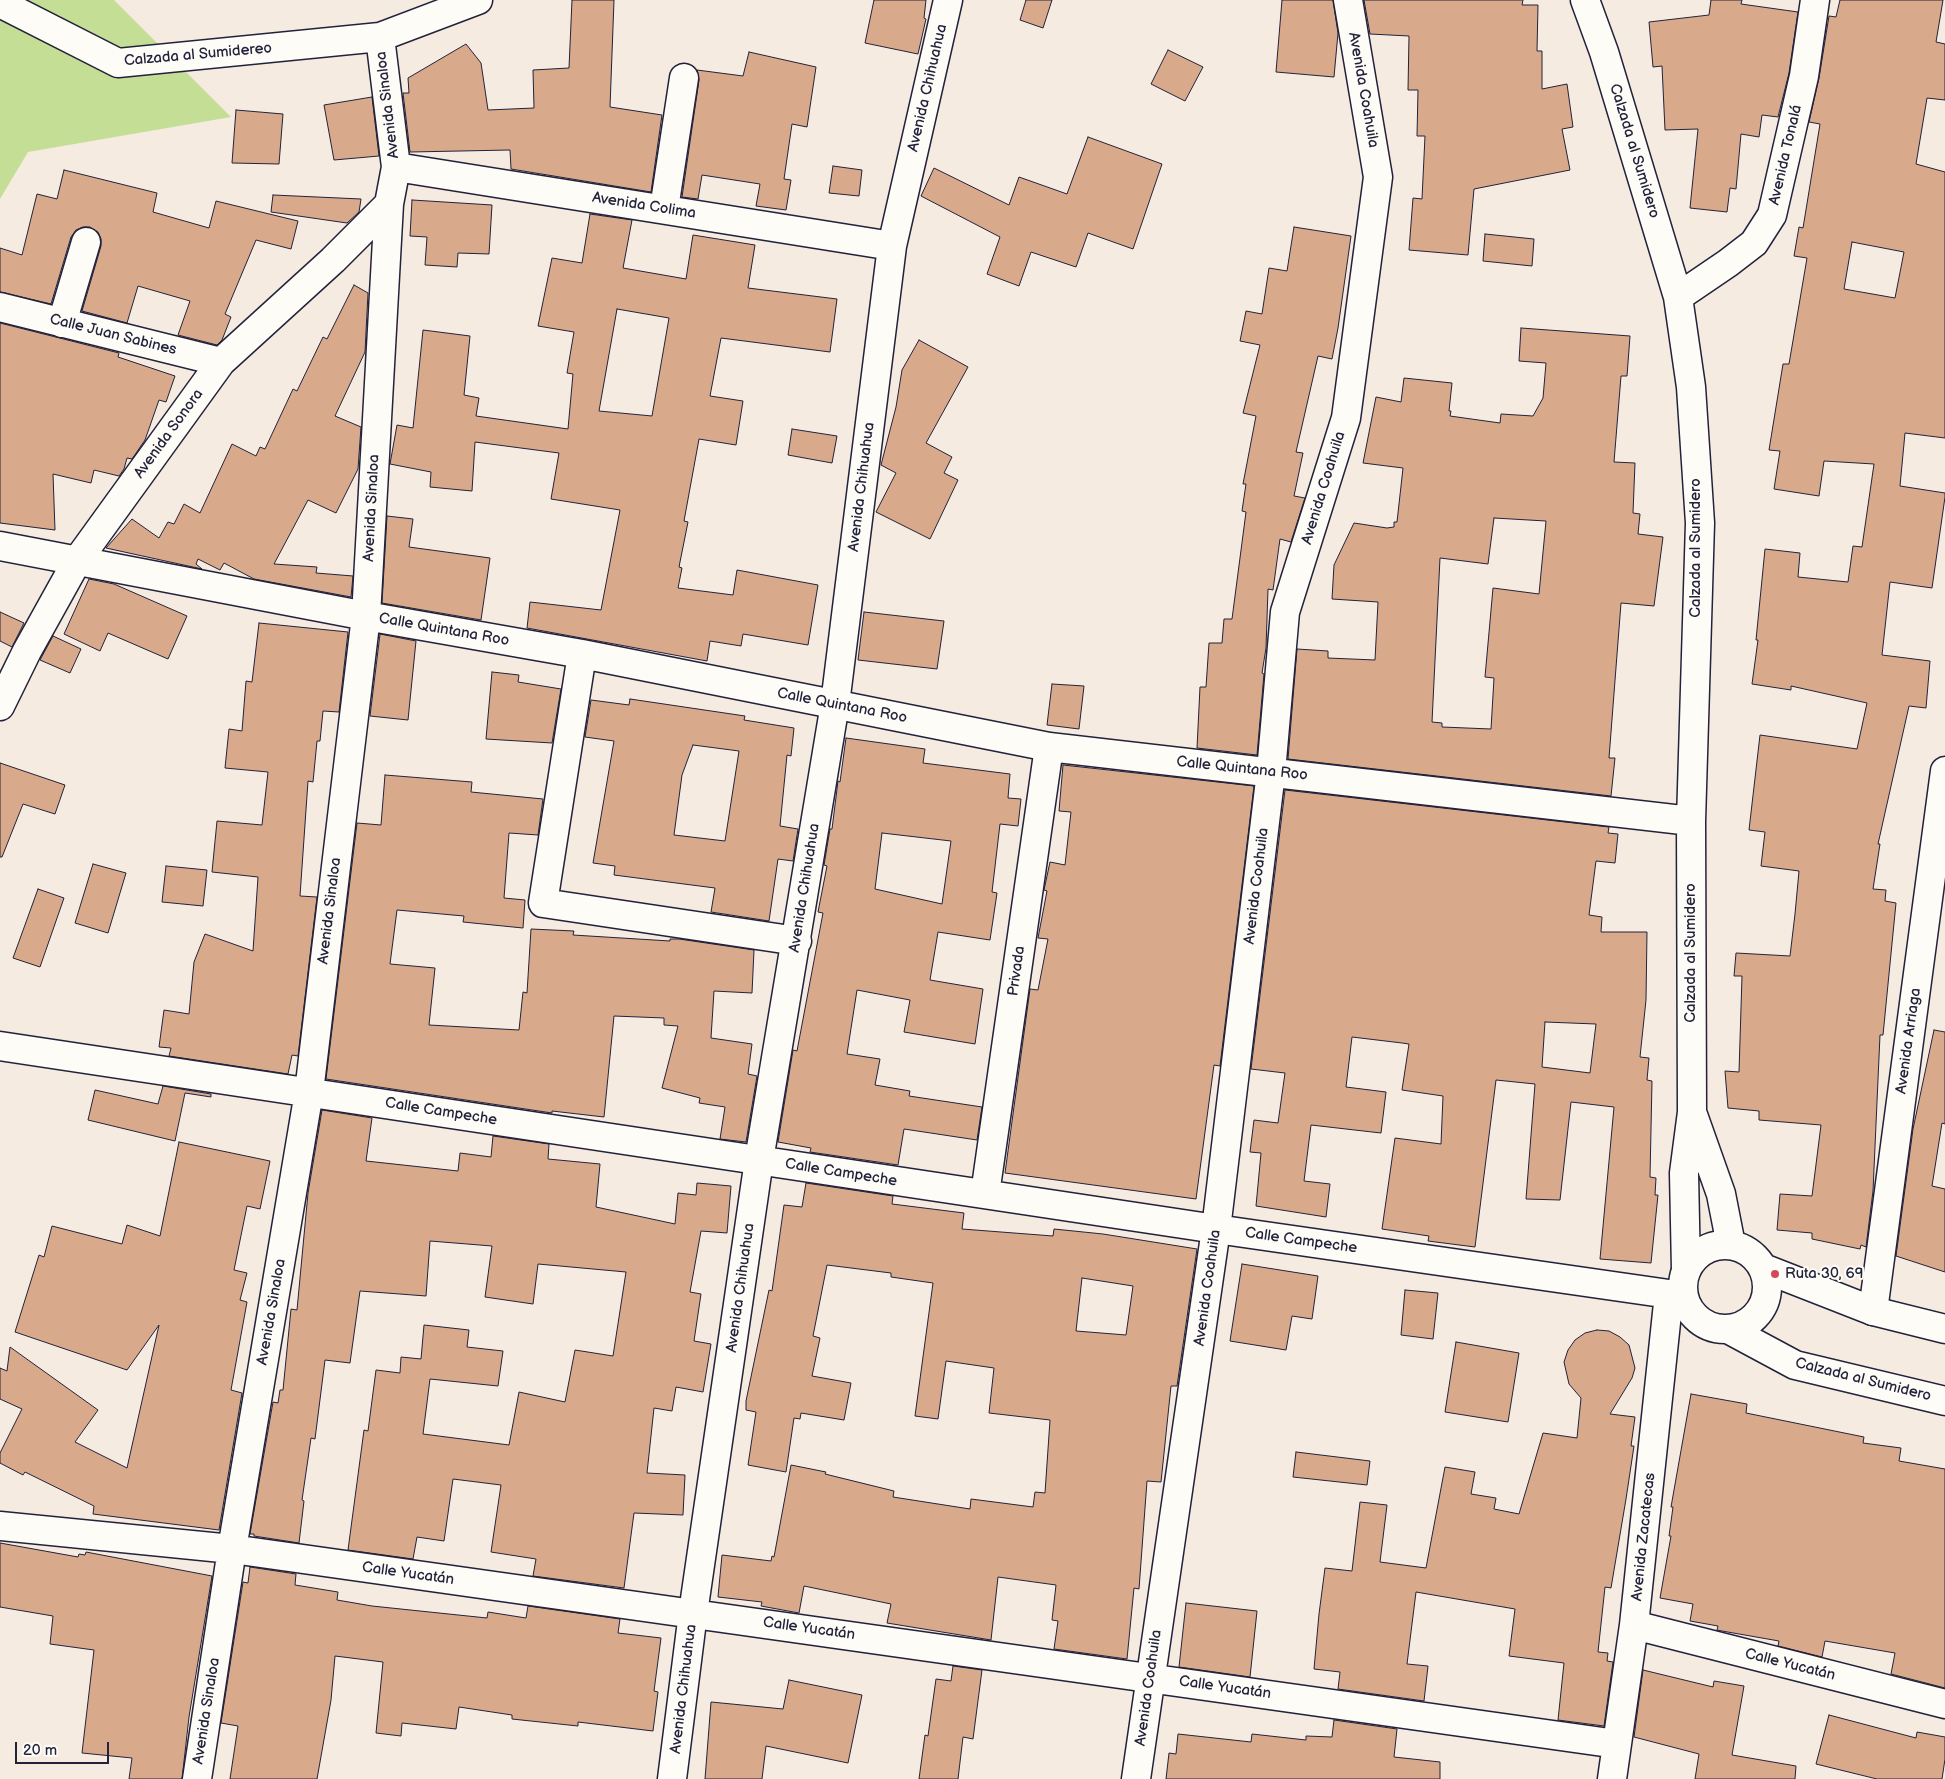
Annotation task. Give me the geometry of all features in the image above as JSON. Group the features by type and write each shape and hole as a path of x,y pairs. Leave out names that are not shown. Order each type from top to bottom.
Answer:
{"street":[{"path":"380,37 478,0"},
{"name":"Avenida Chihuahua","path":"672,1779 693,1613 759,1160 836,704 892,246 948,0"},
{"name":"Avenida Coahuila","path":"1136,1779 1216,1229 1271,772 1285,612 1346,418 1378,177 1348,0"},
{"name":"Calzada al Sumidero","path":"1585,0 1604,52 1678,297 1691,387 1700,523 1691,821 1692,1112 1684,1173 1680,1286"},
{"name":"Avenida Tonalá","path":"1678,297 1754,243 1772,215 1804,76 1815,0"},
{"name":"Calzada al Sumidereo","path":"0,3 118,63 380,37"},
{"name":"Avenida Sinaloa","path":"197,1779 232,1549 309,1092 366,616 389,204 396,167 380,37"},
{"path":"664,209 684,78"},
{"name":"Avenida Colima","path":"396,167 892,246"},
{"name":"Avenida Sonora","path":"0,706 27,651 78,561 221,362 333,260 389,204"},
{"path":"62,323 86,242"},
{"name":"Calle Juan Sabines","path":"2,308 221,362"},
{"name":"Calle Quintana Roo","path":"0,546 366,616 582,654 1049,747 1691,821"},
{"path":"582,654 543,903 797,941"},
{"name":"Privada","path":"985,1194 1049,747"},
{"name":"Avenida Arriaga","path":"1874,1310 1945,771"},
{"name":"Calle Campeche","path":"0,1046 1216,1229 1680,1286"},
{"name":"Calzada al Sumidero","path":"1692,1112 1721,1194 1731,1245"},
{"path":"1717,1245 1731,1245 1744,1249 1755,1256 1763,1268 1767,1281 1766,1295 1762,1308 1753,1318 1741,1325 1728,1329 1714,1328 1704,1323 1687,1306 1680,1286 1693,1258 1704,1250 1717,1245"},
{"path":"1763,1268 1874,1310 1945,1329"},
{"name":"Avenida Zacatecas","path":"1612,1779 1680,1286"},
{"name":"Calzada al Sumidero","path":"1728,1329 1795,1365 1945,1401"},
{"name":"Calle Yucatán","path":"0,1526 232,1549 1617,1744"},
{"name":"Calle Yucatán","path":"1634,1626 1945,1704"}],"green space":[{"path":"0,0 114,0 231,117 28,152 0,199"}],"building":[{"path":"572,0 614,0 610,107 662,115 651,192 511,169 510,150 410,152 403,93 409,93 408,78 466,44 481,63 488,110 534,108 533,70 569,68"},
{"path":"874,0 926,0 924,18 926,19 918,54 865,43"},
{"path":"1026,0 1052,0 1043,28 1020,20"},
{"path":"1282,0 1333,0 1338,33 1334,77 1276,72"},
{"path":"1364,0 1523,0 1522,5 1538,5 1537,51 1542,51 1542,89 1567,84 1573,127 1562,129 1570,170 1474,189 1468,255 1409,250 1413,198 1422,199 1425,136 1417,136 1418,90 1408,90 1409,36 1370,34"},
{"path":"1711,0 1742,0 1741,4 1798,12 1789,73 1778,117 1762,115 1759,137 1741,134 1736,189 1730,188 1727,212 1690,208 1698,129 1665,130 1662,66 1653,67 1649,22 1709,15"},
{"path":"1840,0 1943,0 1936,42 1945,44 1945,100 1927,98 1916,164 1945,172 1945,438 1905,433 1900,486 1945,493 1945,497 1932,588 1890,582 1882,655 1930,661 1926,708 1909,706 1878,844 1880,844 1873,889 1886,890 1885,901 1896,903 1883,1035 1880,1035 1873,1191 1866,1247 1861,1245 1860,1249 1812,1239 1812,1233 1777,1230 1780,1194 1812,1196 1821,1125 1759,1120 1759,1111 1728,1108 1725,1071 1739,1072 1742,976 1734,976 1736,953 1790,956 1795,914 1799,871 1761,866 1765,832 1749,830 1760,735 1857,749 1867,703 1791,686 1791,690 1752,684 1758,640 1756,640 1765,549 1800,553 1798,577 1848,582 1853,546 1862,547 1874,464 1824,461 1819,496 1774,489 1780,451 1769,450 1783,364 1789,364 1807,258 1794,256 1799,227 1803,228 1820,124 1809,122 1819,78 1829,16 1836,17","holes":["1852,242 1904,252 1895,298 1844,289"]},
{"path":"1168,50 1203,67 1185,101 1151,84"},
{"path":"749,52 816,67 807,127 792,124 784,179 791,180 786,210 756,206 760,184 702,175 698,199 682,197 699,80 697,70 743,76"},
{"path":"372,97 379,156 334,160 324,105"},
{"path":"236,110 283,114 279,164 232,163"},
{"path":"1088,137 1162,164 1133,249 1088,233 1076,267 1031,252 1019,286 987,274 1000,237 921,196 934,168 1009,205 1019,177 1067,194"},
{"path":"833,166 862,170 859,196 829,193"},
{"path":"64,170 157,193 153,212 209,228 216,201 298,221 291,249 256,240 225,314 231,317 222,340 217,345 178,335 190,301 138,286 127,323 82,311 101,246 98,232 90,227 76,230 71,237 51,304 0,292 0,248 22,255 37,194 57,199"},
{"path":"273,195 361,199 359,212 347,223 271,212"},
{"path":"412,200 492,205 489,254 458,253 457,267 425,265 427,237 410,236"},
{"path":"590,214 632,220 623,268 686,279 693,235 755,245 748,288 837,299 830,352 721,338 710,396 743,401 736,445 699,439 684,521 688,522 679,567 682,568 678,588 733,595 737,570 818,585 808,645 743,634 741,646 710,641 707,661 527,628 530,602 601,610 620,510 551,499 559,453 475,442 472,491 430,487 431,472 390,464 397,425 413,428 423,330 470,336 464,395 479,398 476,416 568,429 573,374 567,373 574,332 538,326 552,258 582,263","holes":["617,309 669,318 652,416 599,411"]},
{"path":"1294,227 1351,236 1338,328 1332,359 1318,356 1296,452 1303,453 1294,496 1305,498 1291,542 1280,539 1273,590 1268,589 1266,648 1262,673 1264,674 1257,755 1197,748 1200,687 1206,687 1209,643 1222,643 1224,619 1232,619 1246,512 1242,511 1246,484 1243,484 1256,416 1243,413 1260,345 1240,341 1246,311 1262,314 1269,268 1287,271"},
{"path":"1485,234 1534,239 1532,266 1483,261"},
{"path":"354,285 368,293 365,352 335,416 361,427 358,469 336,513 308,500 274,564 317,567 316,573 353,576 351,597 254,579 224,563 220,570 198,559 196,564 202,569 106,548 132,519 159,538 168,522 174,524 184,504 200,513 232,444 256,456 260,447 265,449 293,389 297,391 323,337 327,339"},
{"path":"0,323 119,353 118,357 175,376 166,402 159,400 145,440 132,459 127,458 124,469 119,476 94,470 91,483 53,474 55,530 0,523"},
{"path":"1521,328 1630,336 1627,376 1621,376 1614,462 1635,463 1633,513 1640,514 1638,534 1663,537 1654,606 1621,603 1609,758 1615,758 1611,796 1288,759 1297,649 1328,651 1328,658 1375,660 1378,602 1332,599 1334,565 1354,523 1387,528 1394,527 1394,522 1397,522 1403,468 1363,463 1376,397 1401,402 1404,378 1452,383 1450,416 1500,423 1501,414 1533,416 1543,398 1546,363 1519,361","holes":["1494,518 1546,521 1539,594 1493,588 1485,677 1494,678 1491,729 1442,727 1442,723 1432,722 1440,558 1488,564"]},
{"path":"919,340 968,367 926,443 952,457 944,473 958,480 930,539 876,512 896,473 881,465 896,407 902,370"},
{"path":"792,429 837,436 832,463 788,455"},
{"path":"387,516 413,519 409,547 490,558 481,620 382,603"},
{"path":"89,579 114,584 187,616 168,659 108,633 100,651 64,634"},
{"path":"0,612 24,623 12,647 0,641"},
{"path":"864,612 944,621 937,669 858,660"},
{"path":"259,623 348,632 339,712 323,711 320,741 317,741 313,782 308,781 300,896 317,897 298,1056 292,1055 288,1074 169,1056 171,1048 159,1047 164,1010 189,1014 194,962 205,934 253,951 258,877 212,872 217,821 262,825 268,772 225,768 229,729 242,731 246,681 252,682"},
{"path":"380,634 416,641 408,720 370,716"},
{"path":"53,636 81,649 70,673 40,660"},
{"path":"492,672 519,675 518,682 561,689 552,743 486,739"},
{"path":"1052,684 1084,686 1079,729 1047,725"},
{"path":"630,699 745,716 744,720 794,728 791,756 787,755 780,826 798,829 793,861 778,859 769,921 711,912 715,888 614,875 615,866 593,863 614,741 585,737 591,700 629,705","holes":["693,745 739,751 725,841 674,835 682,775"]},
{"path":"846,738 925,749 923,763 1010,774 1008,798 1021,799 1018,826 1000,824 992,892 997,893 990,940 938,932 930,980 983,989 975,1044 904,1032 910,1000 857,990 847,1054 880,1059 875,1085 910,1091 909,1096 982,1107 977,1140 904,1129 898,1165 810,1152 811,1148 778,1142 793,1050 797,1051 823,913 818,912 827,866 824,865 830,829 832,829 838,781 840,782","holes":["882,833 951,841 942,904 875,889"]},
{"path":"0,763 65,785 55,814 23,804 2,857 0,857"},
{"path":"1063,765 1254,786 1220,1066 1214,1065 1196,1199 1005,1173 1030,989 1038,990 1048,939 1038,938 1047,891 1044,890 1050,862 1065,865 1071,812 1059,811"},
{"path":"385,775 472,782 471,792 543,799 538,835 509,833 504,898 525,900 523,928 463,922 464,916 397,910 390,964 435,968 429,1025 519,1030 523,992 527,993 531,929 574,931 573,935 670,941 670,939 679,939 754,950 752,993 714,991 711,1038 752,1044 748,1074 757,1076 746,1142 720,1139 725,1107 699,1103 700,1098 662,1088 678,1026 664,1025 664,1018 614,1016 604,1117 552,1111 552,1113 326,1079 357,823 381,825"},
{"path":"1285,790 1609,827 1608,833 1618,834 1615,863 1596,861 1589,915 1602,917 1601,932 1647,932 1646,1000 1640,1057 1649,1058 1647,1080 1652,1081 1650,1177 1656,1178 1655,1195 1658,1195 1651,1263 1600,1259 1614,1107 1571,1102 1560,1200 1526,1199 1535,1084 1496,1080 1475,1247 1428,1241 1429,1236 1382,1229 1395,1138 1441,1144 1443,1096 1402,1090 1409,1044 1352,1037 1346,1087 1386,1092 1381,1133 1311,1125 1304,1181 1330,1184 1326,1217 1256,1206 1261,1153 1250,1152 1254,1120 1278,1123 1285,1073 1251,1069","holes":["1545,1022 1596,1024 1590,1073 1542,1067"]},
{"path":"93,864 126,873 108,933 75,923"},
{"path":"166,866 207,870 203,906 162,902"},
{"path":"38,889 64,898 40,967 13,958"},
{"path":"1934,1030 1945,1032 1945,1124 1942,1123 1932,1186 1945,1189 1945,1272 1896,1256 1913,1129"},
{"path":"163,1086 211,1094 211,1097 185,1093 175,1141 88,1120 95,1090 158,1104"},
{"path":"322,1110 372,1118 366,1161 458,1171 460,1153 491,1157 493,1136 549,1144 548,1159 600,1164 596,1207 675,1224 678,1193 696,1195 697,1183 731,1186 727,1233 701,1231 690,1292 701,1294 694,1341 711,1344 703,1392 676,1387 672,1411 654,1408 647,1473 685,1475 683,1515 634,1513 624,1588 533,1576 536,1559 491,1552 501,1485 453,1479 444,1541 417,1537 413,1559 348,1550 364,1430 368,1431 376,1370 400,1373 401,1357 421,1359 424,1325 469,1330 467,1347 503,1351 498,1386 430,1379 423,1434 509,1445 519,1392 565,1402 575,1350 613,1356 626,1272 538,1264 533,1304 485,1297 492,1246 430,1241 426,1296 360,1291 350,1363 325,1360 315,1439 311,1438 302,1500 304,1501 299,1543 250,1534 273,1402 278,1403 280,1390 283,1390 291,1309 297,1310 308,1193"},
{"path":"179,1142 270,1161 260,1209 247,1206 234,1270 247,1273 240,1300 247,1302 231,1390 242,1393 219,1530 93,1514 94,1506 25,1472 23,1475 0,1463 0,1453 22,1409 0,1399 0,1368 7,1371 10,1347 98,1410 75,1442 127,1468 159,1325 127,1370 15,1332 39,1255 44,1257 52,1226 122,1244 127,1225 160,1236"},
{"path":"806,1183 893,1196 892,1204 964,1213 962,1229 1053,1236 1054,1229 1103,1234 1197,1249 1177,1386 1171,1386 1161,1482 1147,1481 1139,1589 1134,1588 1127,1659 1054,1649 1058,1621 1052,1620 1056,1585 998,1577 991,1640 887,1623 891,1604 804,1586 799,1613 761,1606 762,1602 718,1597 722,1555 771,1561 772,1556 774,1557 791,1465 826,1472 825,1474 894,1491 893,1497 970,1509 971,1499 1033,1507 1035,1492 1045,1493 1050,1420 989,1413 994,1368 946,1361 938,1419 915,1416 933,1283 891,1277 891,1273 827,1265 813,1336 820,1338 812,1376 851,1383 844,1420 801,1413 800,1419 794,1418 786,1472 748,1465 756,1412 746,1410 746,1401 769,1290 772,1291 784,1205 802,1207","holes":["1082,1278 1133,1286 1126,1335 1076,1331"]},
{"path":"1242,1264 1318,1276 1312,1319 1292,1316 1286,1350 1230,1341"},
{"path":"1405,1290 1438,1293 1433,1339 1401,1335"},
{"path":"1597,1330 1609,1331 1629,1345 1635,1368 1632,1378 1610,1414 1635,1417 1631,1446 1634,1446 1626,1499 1611,1588 1605,1587 1598,1652 1608,1653 1607,1661 1613,1662 1604,1726 1558,1720 1564,1663 1509,1656 1515,1609 1416,1592 1407,1664 1428,1666 1424,1701 1338,1689 1340,1672 1314,1669 1319,1614 1325,1568 1352,1571 1360,1502 1387,1505 1380,1562 1426,1568 1445,1467 1475,1472 1471,1494 1496,1498 1494,1509 1519,1514 1543,1433 1577,1438 1581,1398 1569,1384 1564,1362 1568,1350 1575,1340 1585,1333"},
{"path":"1456,1342 1519,1353 1508,1422 1445,1412"},
{"path":"1691,1394 1747,1404 1746,1413 1864,1437 1863,1443 1901,1448 1899,1461 1945,1469 1945,1688 1891,1674 1895,1653 1825,1641 1822,1657 1778,1646 1779,1641 1717,1630 1718,1626 1690,1621 1693,1604 1660,1598 1671,1536 1669,1536 1673,1507 1671,1507"},
{"path":"1296,1452 1370,1461 1367,1485 1293,1477"},
{"path":"0,1543 78,1557 79,1554 85,1555 86,1552 212,1576 189,1717 182,1779 129,1779 132,1758 82,1753 94,1650 50,1644 53,1616 0,1607"},
{"path":"250,1567 296,1574 295,1585 338,1592 337,1600 372,1606 487,1618 488,1612 526,1618 528,1606 620,1619 618,1633 661,1638 654,1691 658,1692 653,1731 578,1722 578,1726 512,1719 512,1715 459,1707 456,1729 402,1723 401,1736 376,1733 383,1662 335,1656 331,1700 317,1779 230,1779 238,1726 221,1723 243,1582 248,1583"},
{"path":"1186,1603 1257,1611 1250,1677 1179,1667"},
{"path":"953,1666 982,1670 973,1739 963,1737 958,1779 919,1779 925,1735 928,1736 936,1679 951,1681"},
{"path":"1643,1670 1713,1687 1714,1681 1744,1686 1732,1755 1796,1766 1795,1779 1695,1779 1699,1754 1634,1737"},
{"path":"789,1680 862,1695 848,1763 766,1746 762,1779 705,1779 711,1702 783,1709"},
{"path":"1829,1715 1916,1738 1917,1732 1945,1737 1945,1759 1942,1779 1877,1779 1816,1764"},
{"path":"1334,1720 1397,1729 1394,1757 1440,1762 1440,1779 1166,1779 1169,1753 1176,1754 1178,1734 1251,1742 1252,1734 1306,1740 1306,1736 1332,1737"}],"place":[{"name":"Ruta 30, 69","path":"1775,1274"}]}
